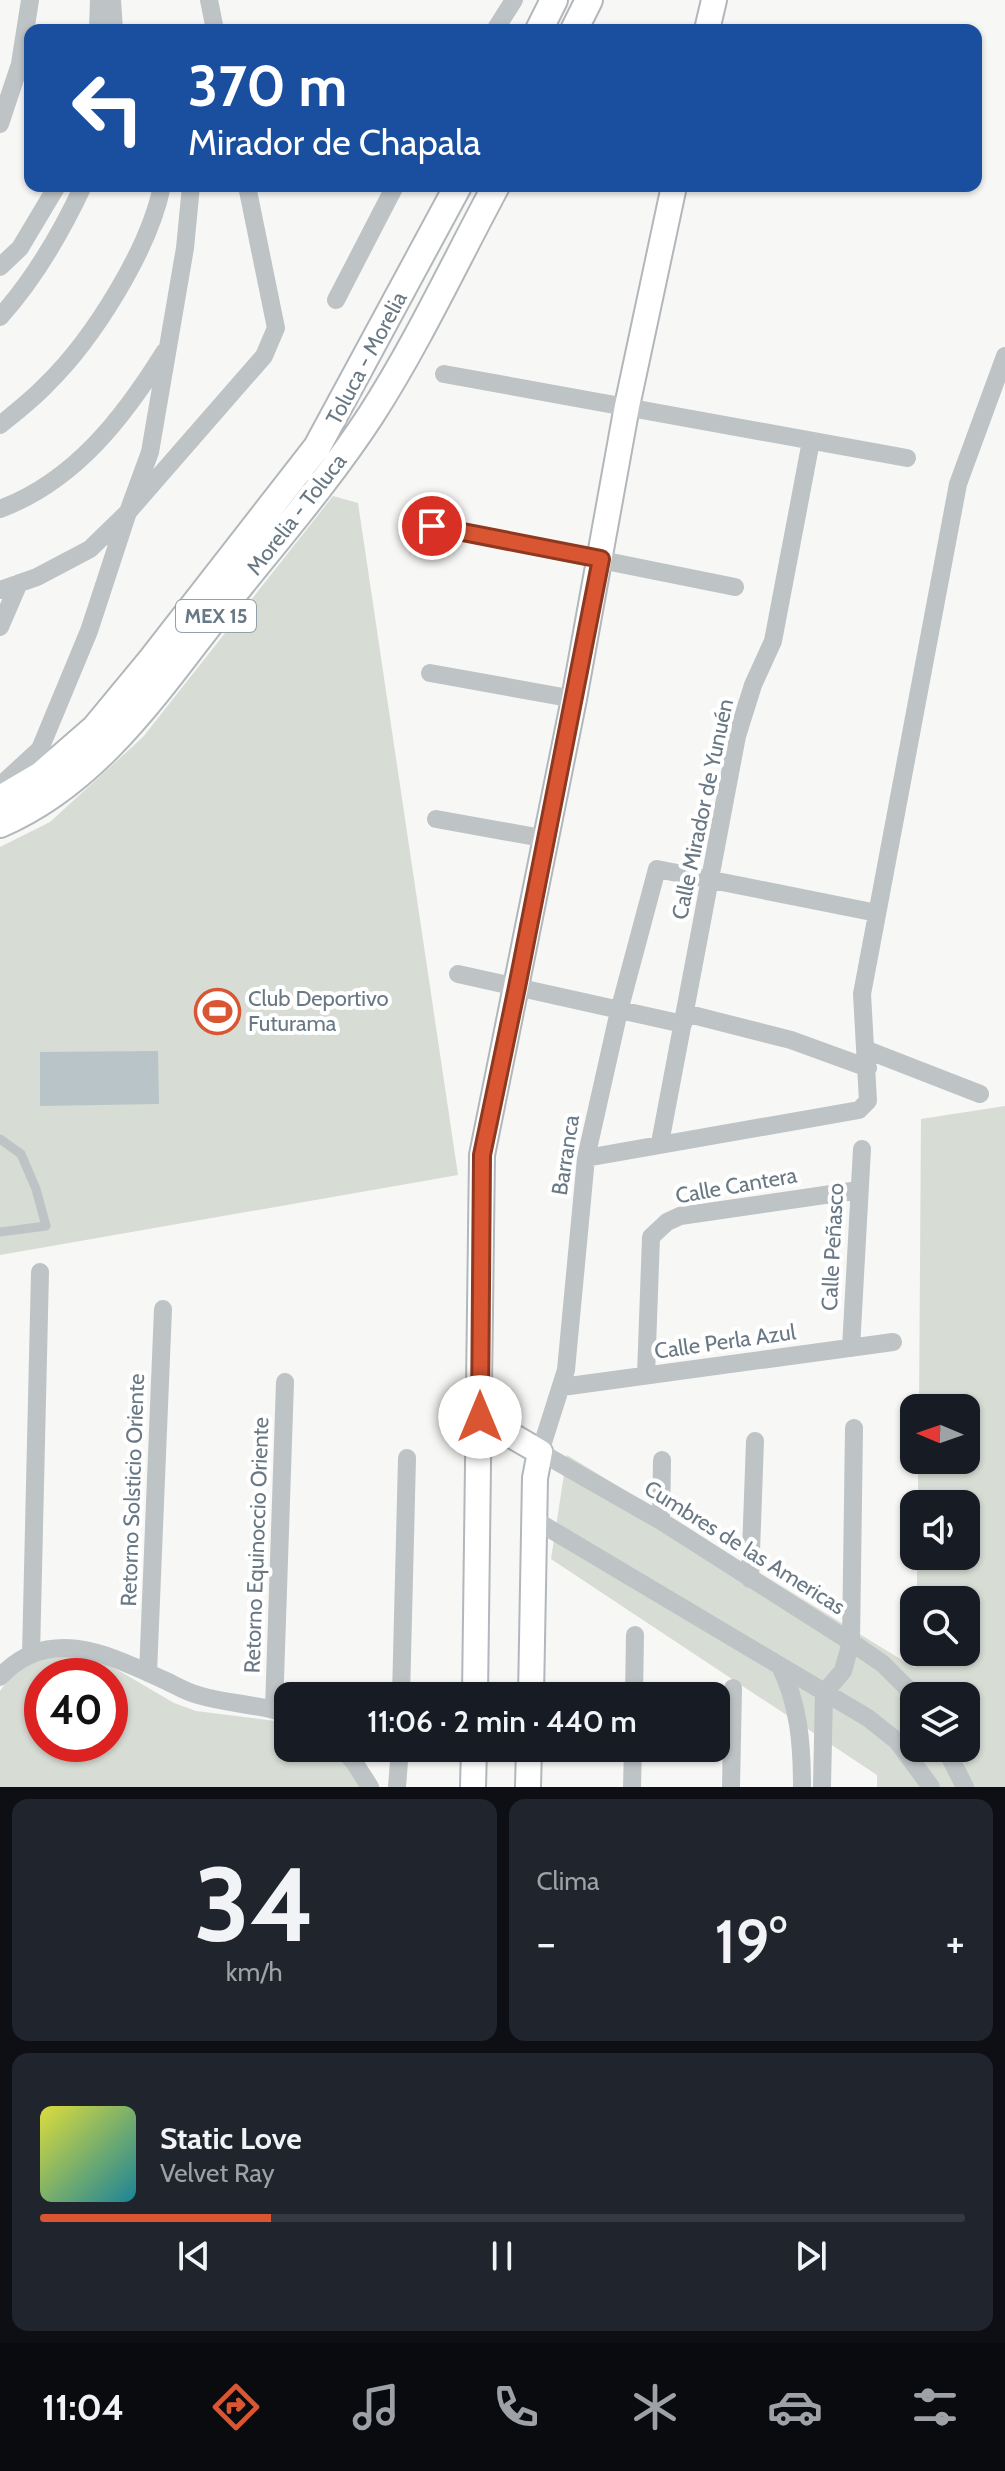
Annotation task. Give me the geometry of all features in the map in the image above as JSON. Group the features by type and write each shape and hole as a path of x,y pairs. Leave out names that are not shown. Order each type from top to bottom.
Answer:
{"main road":[{"path":"542,24 554,0"},
{"path":"554,24 564,0"},
{"path":"577,24 589,0"},
{"name":"Toluca - Morelia","path":"0,799 41,775 95,728 317,447 455,192"},
{"path":"396,373 428,290 483,192"},
{"name":"Morelia - Toluca","path":"0,824 65,785 101,756 142,711 342,456 396,373 493,192"}],"street":[{"path":"26,24 30,0"},
{"path":"98,24 99,0"},
{"path":"112,0 114,24"},
{"path":"209,0 214,24"},
{"path":"499,24 514,0"},
{"path":"708,24 714,0"},
{"path":"0,124 20,64 24,38"},
{"path":"0,267 20,248 53,192"},
{"path":"0,317 18,297 64,228 80,192"},
{"path":"0,425 48,383 95,325 134,261 161,192 190,193 185,248 150,452 89,631 40,749 0,786"},
{"path":"0,590 90,549 128,512 264,356 276,328 248,192"},
{"path":"336,300 392,192"},
{"path":"475,1682 482,1155 547,839 627,406 673,192"},
{"path":"0,509 23,500 90,452 114,426 168,345"},
{"path":"586,1158 859,1110 868,1101 862,994 958,484 1005,356"},
{"path":"444,374 907,458"},
{"path":"133,399 160,404"},
{"name":"Calle Mirador de Yunuén","path":"660,1143 737,736 753,685 773,641 811,441"},
{"path":"432,526 735,587"},
{"path":"0,627 19,583"},
{"path":"430,673 574,699"},
{"path":"436,819 547,839"},
{"name":"Barranca","path":"540,1452 562,1387 586,1158 619,1011 657,869 712,880"},
{"path":"712,880 877,913"},
{"path":"458,974 619,1011 684,1018 791,1040 868,1059 980,1094"},
{"name":"Calle Peñasco","path":"851,1348 862,1149"},
{"name":"Calle Cantera","path":"646,1375 651,1237 667,1222 680,1216 859,1190"},
{"path":"31,1655 40,1272"},
{"name":"Retorno Solsticio Oriente","path":"148,1673 163,1309"},
{"name":"Calle Perla Azul","path":"562,1387 893,1342"},
{"name":"Retorno Equinoccio Oriente","path":"281,1682 285,1382"},
{"path":"480,1417 540,1452 535,1478 531,1682"},
{"path":"822,1787 824,1693 843,1671 851,1642 854,1428"},
{"path":"750,1579 755,1441"},
{"name":"Cumbres de las Americas","path":"540,1452 661,1521 851,1642 883,1664 901,1682"},
{"path":"401,1682 407,1458"},
{"path":"661,1521 662,1460"},
{"path":"535,1520 868,1718 897,1741 931,1787"},
{"path":"634,1682 635,1635"},
{"path":"0,1677 12,1664 49,1648 84,1650 97,1652 196,1695 274,1711"},
{"path":"780,1666 798,1720 802,1787"},
{"path":"731,1787 733,1688"},
{"path":"354,1762 370,1787"},
{"path":"397,1787 399,1762"},
{"path":"473,1787 474,1762"},
{"path":"528,1787 529,1762"},
{"path":"632,1787 633,1762"},
{"path":"952,1762 965,1787"}],"lane":[{"path":"0,1139 21,1154 36,1189 46,1226 0,1232"}],"shaded area":[{"name":"Club Deportivo Futurama","path":"333,496 358,503 458,1175 0,1255 0,847 50,822 143,737"},
{"path":"158,1051 159,1104 40,1106 40,1052"},
{"path":"1005,1106 1005,1787 877,1787 877,1775 551,1559 567,1455 900,1659 900,1666 980,1666 980,1586 917,1586 917,1570 980,1570 980,1490 918,1490 918,1474 980,1474 980,1394 919,1394 921,1119"},
{"path":"85,1656 90,1658 48,1658"},
{"path":"24,1667 24,1762 128,1762 128,1676 174,1703 196,1711 274,1721 274,1762 344,1762 360,1787 0,1787 0,1691"}],"place":[{"name":"Club Deportivo Futurama","path":"217,1011"}],"route":[{"path":"432,526 601,559 482,1155 480,1417"}]}
